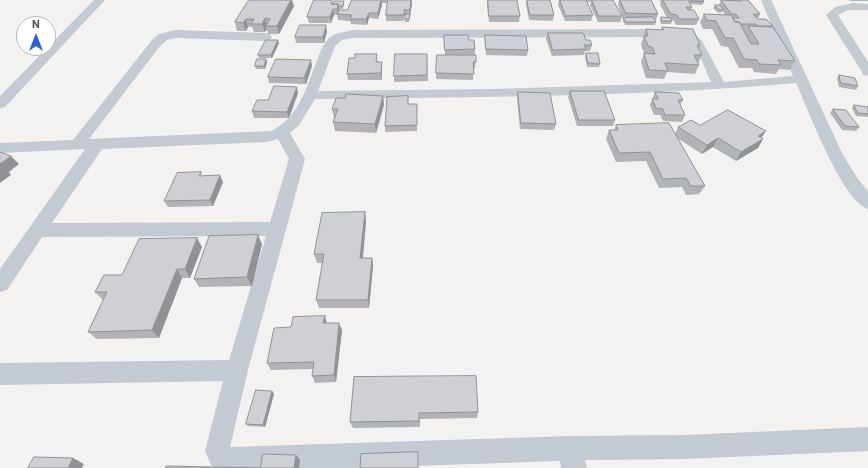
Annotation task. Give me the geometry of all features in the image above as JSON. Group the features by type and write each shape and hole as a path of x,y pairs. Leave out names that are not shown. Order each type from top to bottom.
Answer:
{"street":[{"path":"0,104 100,0"},
{"path":"766,0 835,155 860,184 868,203"},
{"path":"866,65 832,15 836,10 843,8 853,6 868,7"},
{"path":"0,148 267,137 283,133 297,119 310,95 329,45 338,37 352,34 681,33 690,36 698,44 720,86"},
{"path":"78,144 147,54 163,37 176,34 266,37"},
{"path":"310,95 494,93 720,86 801,79"},
{"path":"283,133 297,159 237,370 218,443 217,451 220,456 227,460 309,463 572,458 684,446 868,439"},
{"path":"0,284 97,144"},
{"path":"38,230 277,229"},
{"path":"0,374 237,370"}],"building":[{"path":"249,0 291,0 277,26 266,26 270,19 265,18 262,24 251,24 254,19 246,19 243,23 235,22"},
{"path":"314,0 332,0 331,4 338,4 337,9 333,9 330,17 307,17"},
{"path":"352,0 381,0 378,13 369,13 366,19 350,19 352,15 337,14 339,10 347,10"},
{"path":"388,0 411,0 410,10 404,10 404,15 386,15"},
{"path":"488,0 517,0 520,16 489,16"},
{"path":"527,0 550,0 554,15 530,15"},
{"path":"560,0 586,0 593,15 566,16"},
{"path":"592,0 613,0 622,16 599,16"},
{"path":"620,0 651,0 658,14 626,13"},
{"path":"663,0 688,0 692,7 686,7 688,10 694,10 699,19 679,19 677,15 671,14"},
{"path":"690,0 703,0 704,2 691,1"},
{"path":"721,0 748,0 760,14 753,14 758,19 766,19 773,26 757,26 756,24 740,24 739,22 735,22 733,18 739,18 736,14 732,14"},
{"path":"334,1 344,1 343,6 333,4"},
{"path":"715,5 719,5 724,9 720,10"},
{"path":"406,14 410,14 409,19 405,19"},
{"path":"704,14 731,15 735,22 739,22 751,44 759,44 748,26 773,27 795,61 778,60 781,65 759,64 757,60 744,59 733,38 725,38 716,21 707,20"},
{"path":"653,17 656,22 626,22 623,18"},
{"path":"661,17 671,18 672,21 662,21"},
{"path":"300,25 326,25 323,37 295,37"},
{"path":"662,27 693,29 700,45 697,45 702,55 694,55 699,65 665,63 668,71 649,70 644,53 655,54 652,47 648,46 644,36 648,36 646,29 663,30"},
{"path":"548,33 583,33 586,40 590,40 592,45 584,45 586,49 553,50"},
{"path":"444,35 468,35 469,40 474,40 475,49 445,50"},
{"path":"485,35 526,36 528,50 486,49"},
{"path":"266,40 278,40 271,55 258,55"},
{"path":"586,53 598,53 600,64 588,63"},
{"path":"355,54 377,54 376,62 382,62 381,73 347,74 349,58 355,58"},
{"path":"395,54 427,54 427,75 394,76"},
{"path":"437,55 476,55 476,62 473,62 474,74 436,73"},
{"path":"257,59 266,59 264,66 255,66"},
{"path":"276,59 311,60 304,78 268,77"},
{"path":"839,75 855,78 858,86 841,83"},
{"path":"274,86 297,87 287,112 252,111 257,100 268,100"},
{"path":"570,91 604,91 615,120 579,120"},
{"path":"518,92 550,93 556,124 521,123"},
{"path":"655,92 679,93 683,100 678,100 685,115 665,115 663,109 656,108 652,99 658,99"},
{"path":"346,94 383,96 375,124 333,122 338,109 332,109 336,98 345,98"},
{"path":"408,96 408,104 417,104 417,125 385,126 387,97"},
{"path":"854,105 868,107 868,114 858,113"},
{"path":"833,109 846,110 859,127 845,126"},
{"path":"728,110 766,131 758,136 763,139 741,152 718,138 707,145 678,127 691,120 700,125"},
{"path":"669,123 705,186 691,186 686,178 663,179 650,152 619,153 609,130 618,130 616,125"},
{"path":"0,152 11,156 0,164"},
{"path":"201,172 199,176 220,175 210,200 164,201 177,173"},
{"path":"365,212 360,258 372,258 368,300 316,300 324,254 314,254 322,213"},
{"path":"258,235 247,277 194,279 209,236"},
{"path":"197,238 185,269 177,269 152,330 88,332 107,292 95,292 104,275 122,275 139,239"},
{"path":"325,316 323,323 339,323 334,375 312,376 314,362 267,363 274,328 291,327 293,317"},
{"path":"476,376 478,412 419,413 419,421 350,422 354,377"},
{"path":"256,390 272,391 263,425 246,424"},
{"path":"418,452 418,468 360,468 361,454"},
{"path":"263,454 296,455 294,468 260,468"},
{"path":"34,457 73,458 68,468 28,468"},
{"path":"166,466 260,468 165,468"}]}
